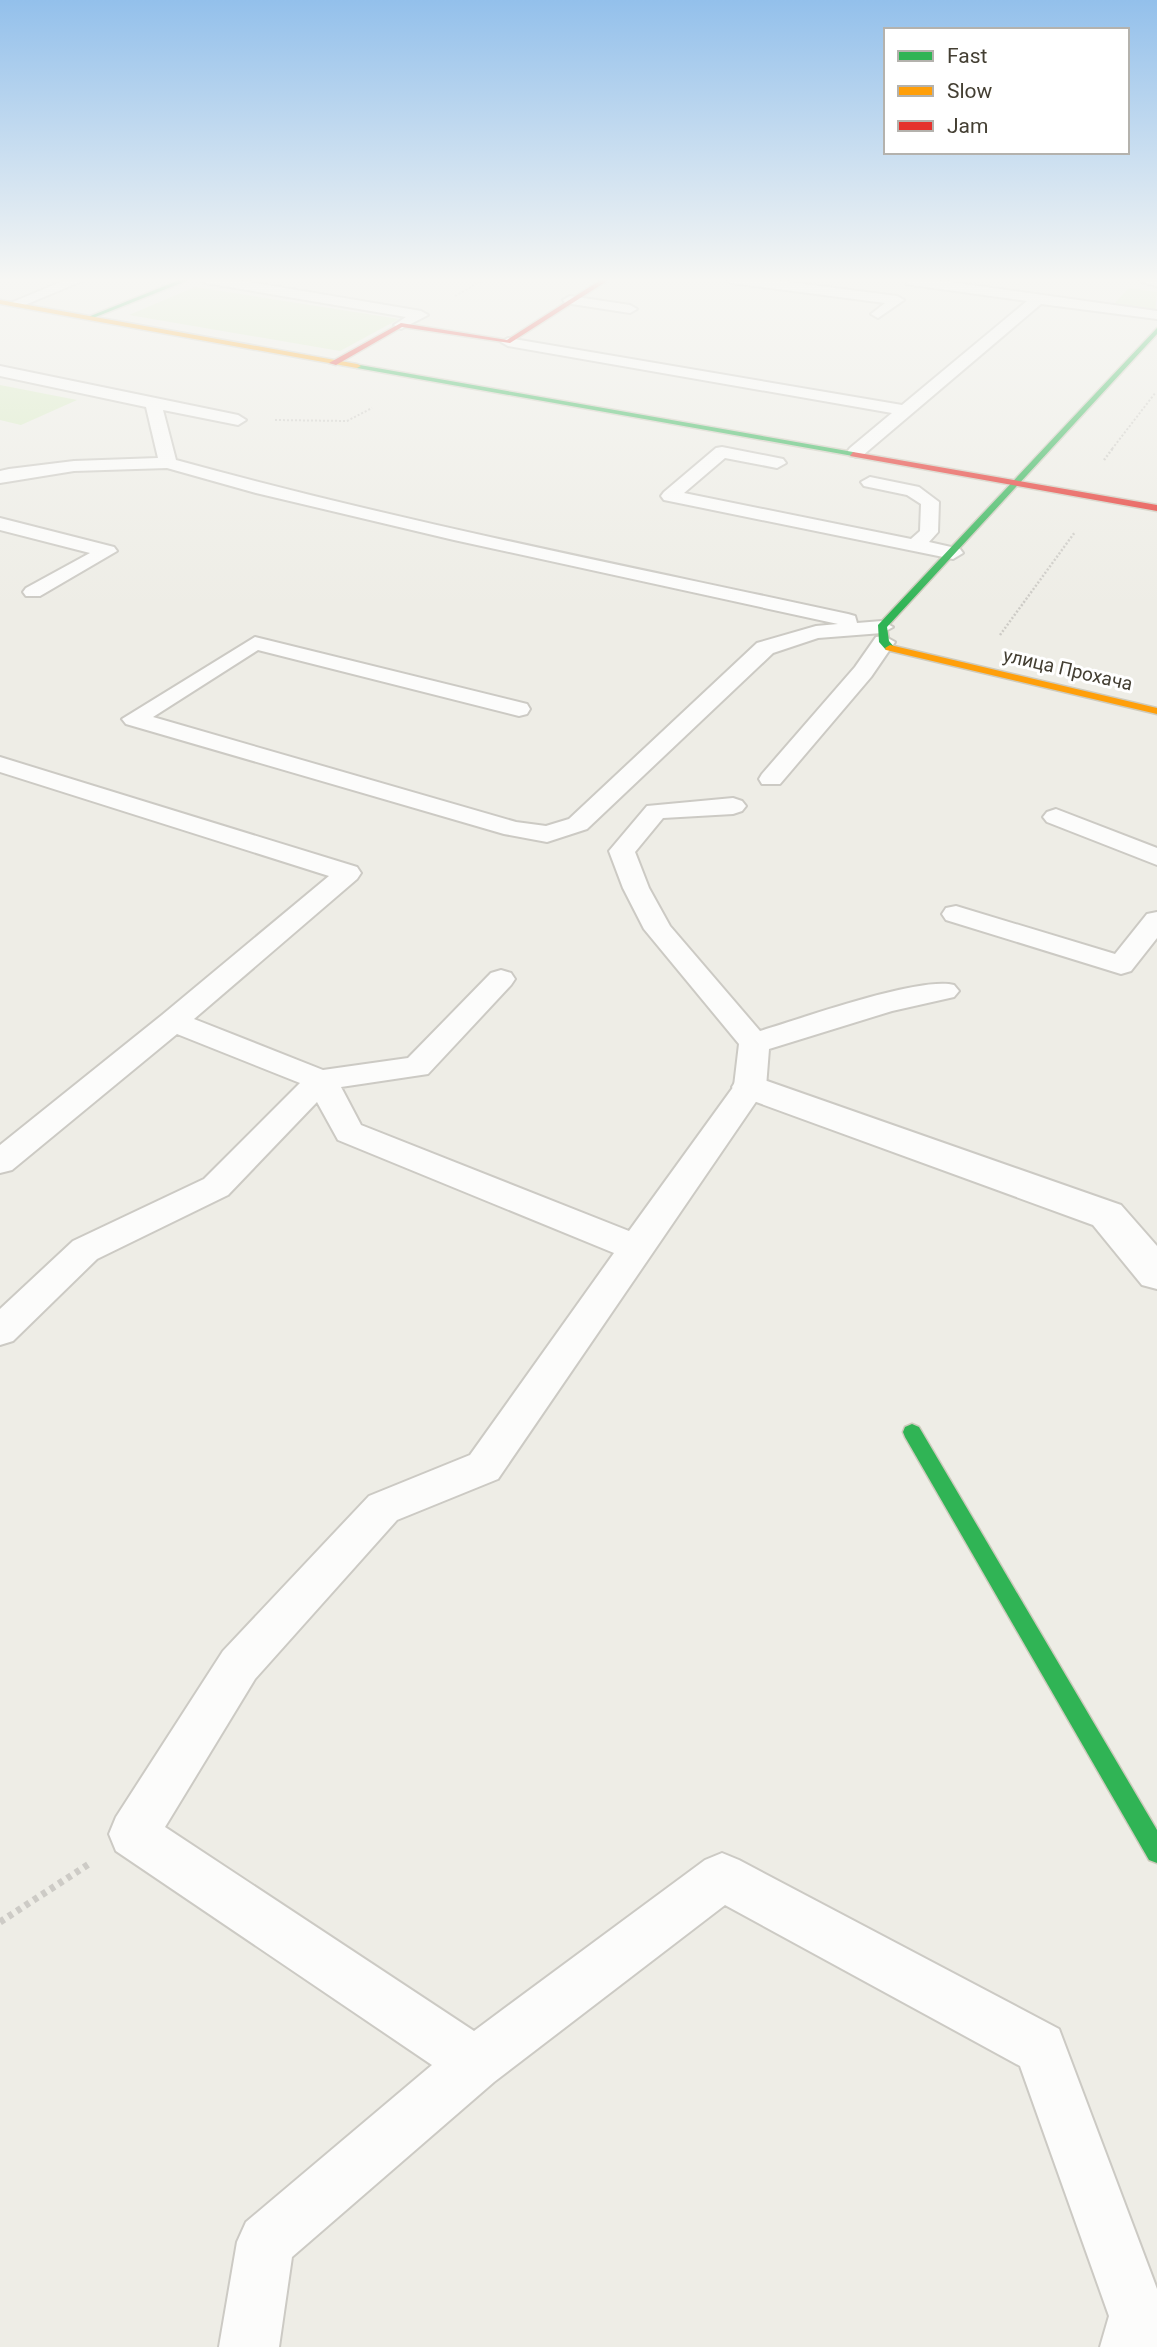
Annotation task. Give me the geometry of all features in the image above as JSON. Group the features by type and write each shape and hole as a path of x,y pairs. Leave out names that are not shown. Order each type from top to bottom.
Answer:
{"street":[{"path":"482,389 856,452 1157,508"},
{"path":"883,634 1103,389"},
{"name":"улица Прохача","path":"883,634 892,650 1157,711"},
{"path":"750,1087 1107,1215 1157,1274"},
{"path":"912,1433 1157,1852"}],"lane":[{"path":"83,389 238,420"},
{"path":"778,389 903,410"},
{"path":"856,452 929,389"},
{"path":"151,403 168,463"},
{"path":"778,463 722,453 670,496 953,553"},
{"path":"54,457 82,465"},
{"path":"0,478 9,474 82,465 168,463 262,489 883,634"},
{"path":"870,482 913,491 930,502 929,532 915,546"},
{"path":"0,524 107,551 33,592"},
{"path":"519,709 255,643 134,719 513,830 547,834 578,824 765,648 816,632 883,634"},
{"path":"771,779 863,673 883,634"},
{"path":"0,765 348,873 173,1022 0,1162"},
{"path":"475,2063 133,1834 239,1665 383,1508 484,1467 750,1087 754,1043 659,929 636,888 622,851 656,811 733,806"},
{"path":"1056,817 1157,857"},
{"path":"956,914 1121,965 1157,920"},
{"path":"173,1022 321,1080 417,1067 501,979"},
{"path":"754,1043 886,1003 944,991"},
{"path":"321,1080 349,1132 636,1248"},
{"path":"0,1331 85,1250 216,1187 321,1080"},
{"path":"249,2347 266,2242 475,2063 722,1877 1040,2048 1138,2316 1130,2347"}],"path":[{"path":"1104,460 1157,392"},
{"path":"971,668 990,650 1076,531 1086,523 1130,517 1139,505"},
{"path":"0,1923 133,1834"}],"green space":[{"path":"0,389 18,389 77,400 21,425 0,420"}],"traffic: fast":[{"path":"484,389 853,454"},
{"path":"890,648 884,642 882,627 1103,389"},
{"path":"912,1432 1157,1852"}],"traffic: slow":[{"path":"890,648 1157,711"}],"traffic: jam":[{"path":"853,454 1157,508"}]}
